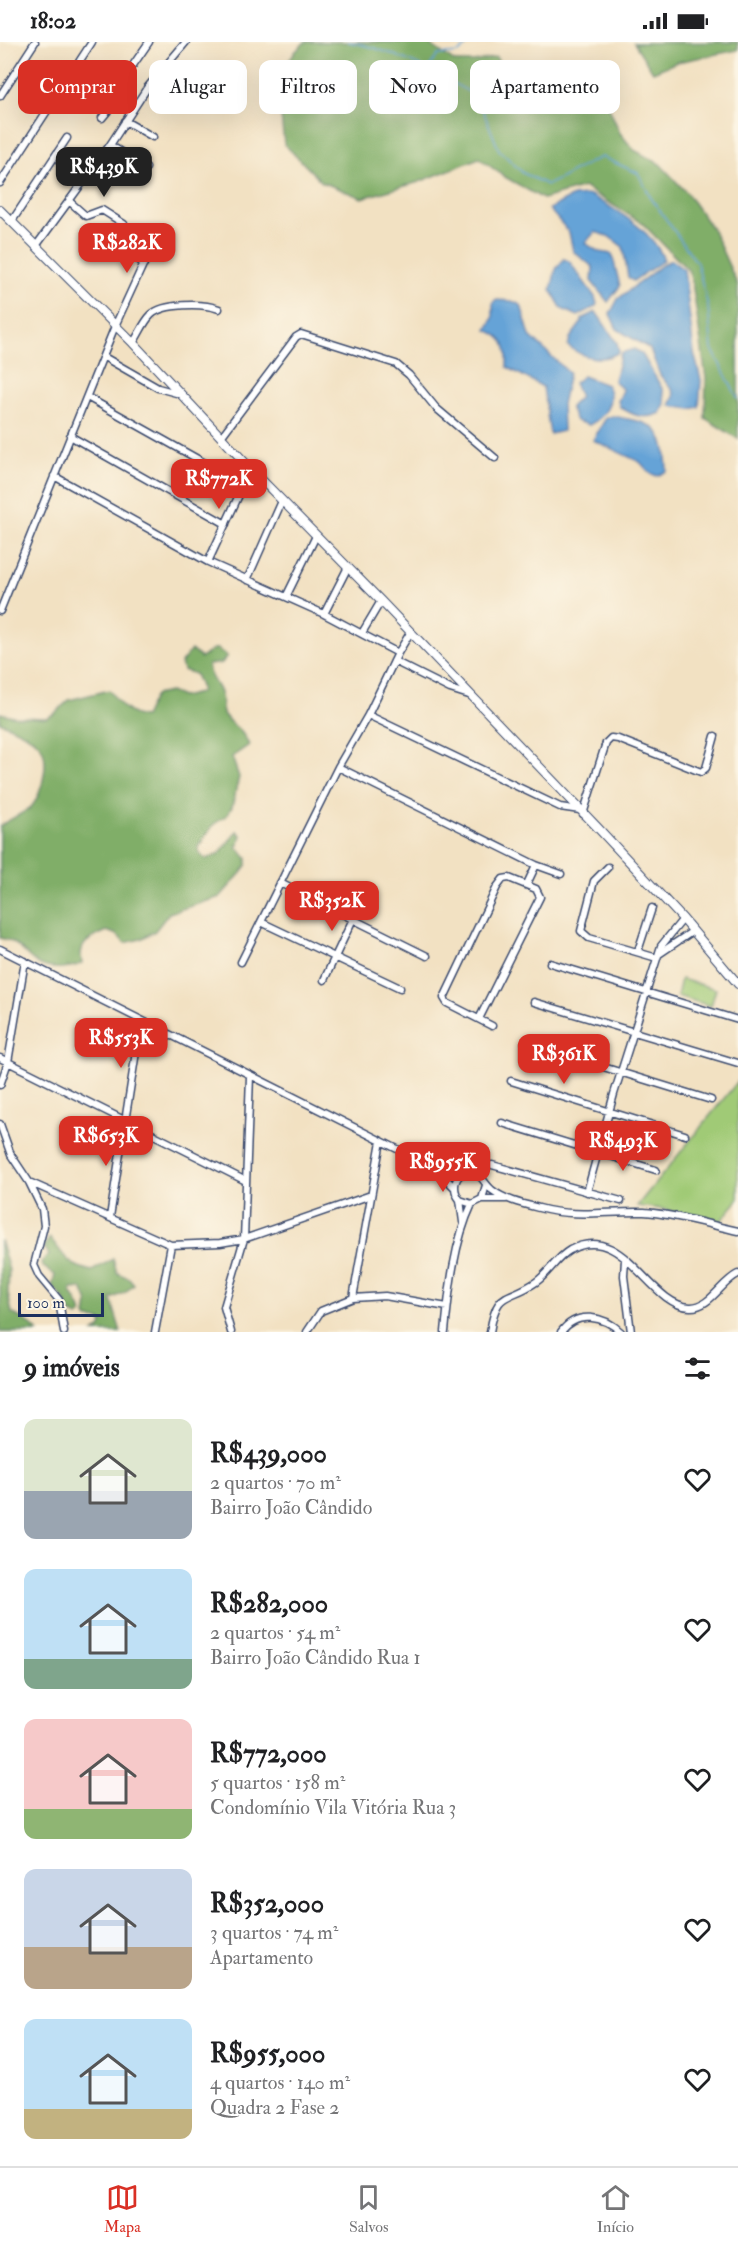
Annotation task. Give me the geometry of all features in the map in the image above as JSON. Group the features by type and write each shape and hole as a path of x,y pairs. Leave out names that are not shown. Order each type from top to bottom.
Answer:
{"street":[{"path":"0,96 34,42"},
{"path":"0,183 92,42"},
{"path":"137,60 149,42"},
{"path":"137,102 186,42"},
{"path":"102,118 105,114"},
{"path":"36,246 110,145 129,114"},
{"path":"125,121 153,137"},
{"path":"12,221 67,138"},
{"path":"110,145 146,168"},
{"path":"69,201 87,216 102,210 124,224"},
{"path":"0,210 133,343 251,470 381,601 683,919 738,984"},
{"path":"0,611 115,326 159,230"},
{"path":"110,238 144,264"},
{"path":"133,343 150,316 157,311 199,304 219,309"},
{"path":"221,436 293,340 302,334 396,364 435,408 495,458"},
{"path":"104,357 158,388 180,394"},
{"path":"87,397 244,485"},
{"path":"70,436 226,524"},
{"path":"208,562 251,470"},
{"path":"54,476 208,562 324,614 398,653"},
{"path":"247,580 282,501"},
{"path":"286,597 316,536"},
{"path":"324,614 348,567"},
{"path":"362,633 381,601"},
{"path":"241,962 338,767 368,715 410,633"},
{"path":"394,661 450,689 469,695"},
{"path":"368,715 560,807 582,812"},
{"path":"582,812 606,743 610,738 618,738 701,772 706,768 715,735"},
{"path":"338,767 561,874"},
{"path":"527,884 536,864"},
{"path":"608,867 594,881 581,931 589,938 658,956 693,931"},
{"path":"479,1019 540,897 538,890 506,878 497,886 444,995 447,1003 492,1026"},
{"path":"280,883 427,956"},
{"path":"638,951 652,908"},
{"path":"324,980 353,919"},
{"path":"587,1192 633,1031 661,946 683,919"},
{"path":"261,922 399,988"},
{"path":"0,949 434,1167 463,1174"},
{"path":"0,1085 8,1062 25,961"},
{"path":"550,963 738,1020"},
{"path":"534,1002 738,1063"},
{"path":"110,1217 141,1020"},
{"path":"525,1043 711,1100"},
{"path":"0,1058 246,1181"},
{"path":"231,1332 224,1310 244,1239 250,1076"},
{"path":"511,1081 685,1135"},
{"path":"502,1123 656,1170"},
{"path":"0,1124 11,1155 29,1182 44,1218 42,1236 34,1260 35,1268 59,1300 64,1332"},
{"path":"353,1298 381,1141"},
{"path":"492,1165 621,1201"},
{"path":"434,1167 454,1187 460,1200 463,1222"},
{"path":"454,1187 455,1181 463,1174 470,1172 483,1178 486,1185 510,1199 565,1214 653,1213 738,1231"},
{"path":"29,1182 171,1245 220,1243 244,1239 371,1195"},
{"path":"482,1199 486,1185"},
{"path":"446,1332 447,1307 463,1222 472,1204 482,1199 510,1199"},
{"path":"460,1200 472,1204"},
{"path":"155,1332 171,1245"},
{"path":"490,1332 494,1314 503,1299 537,1282 569,1251 582,1245 600,1245 625,1259 670,1301 688,1307 705,1303 726,1282 738,1274"},
{"path":"625,1259 624,1276 631,1332"},
{"path":"307,1332 321,1311 353,1298 385,1296 447,1307"},
{"path":"561,1332 572,1322 590,1317 608,1322 621,1332"}],"green space":[{"path":"305,42 426,42 452,60 369,60 369,114 458,114 458,62 470,62 470,114 612,114 620,133 634,150 660,164 687,193 713,230 738,286 738,439 705,418 706,378 692,282 688,270 642,223 584,187 543,199 505,177 479,158 419,182 362,198 322,182 284,144 281,114 357,114 357,60 289,60"},
{"path":"738,42 738,50 677,62 653,72 634,43"},
{"path":"213,649 227,656 222,663 208,665 210,674 220,692 223,713 243,734 249,745 232,757 239,777 232,807 227,815 213,825 198,847 200,854 206,859 219,854 237,831 242,836 237,847 247,858 247,866 220,897 169,913 155,931 141,939 125,943 117,935 107,931 83,946 82,963 63,968 41,965 17,945 0,938 0,826 29,809 35,801 44,774 44,755 42,748 33,739 0,722 0,713 17,717 46,718 69,700 109,690 128,711 144,717 155,695 170,692 182,697 199,693 201,689 195,674 183,670 181,663 191,650 201,658"},
{"path":"681,979 716,989 711,1006 677,996"},
{"path":"738,1081 738,1200 720,1222 637,1206"},
{"path":"50,1238 67,1259 76,1266 92,1271 113,1259 117,1273 129,1278 134,1284 126,1292 111,1299 121,1332 94,1332 101,1327 102,1323 100,1320 88,1319 86,1316 88,1303 82,1288 72,1289 71,1292 82,1314 78,1317 71,1314 63,1298 52,1286 55,1275 42,1266 41,1262 49,1255 44,1246"},
{"path":"0,1240 9,1270 8,1294 12,1313 28,1322 38,1332 0,1332"}],"water":[{"path":"590,195 643,230 659,249 664,260 633,281 628,277 623,247 608,236 595,232 585,243 599,252 612,254 620,286 608,302 592,282 593,267 573,251 569,232 549,209 573,196"},
{"path":"564,259 569,261 595,297 597,304 578,316 562,309 551,290 556,269"},
{"path":"671,260 684,270 694,353 701,380 699,407 691,409 670,406 674,396 673,391 660,375 650,349 617,329 610,314 618,299"},
{"path":"495,300 512,301 521,305 530,336 569,373 562,404 563,431 550,434 543,387 507,367 507,353 502,340 487,330 493,318"},
{"path":"596,312 617,343 619,352 613,355 593,358 580,354 568,346 570,338 582,319"},
{"path":"634,349 642,354 663,390 665,404 661,413 640,416 620,407 618,401 623,390 614,381 621,353"},
{"path":"583,376 607,385 610,397 604,414 589,425 576,421 570,407 580,397 574,383"},
{"path":"613,416 639,422 655,429 664,444 667,471 657,476 650,473 640,462 593,440 606,418"}],"waterway":[{"path":"348,42 382,50 477,96 499,150 523,173 547,185 602,157 638,173 651,198 697,263 708,306 712,349 738,399"},
{"path":"434,60 438,55 459,53 470,42"}]}
